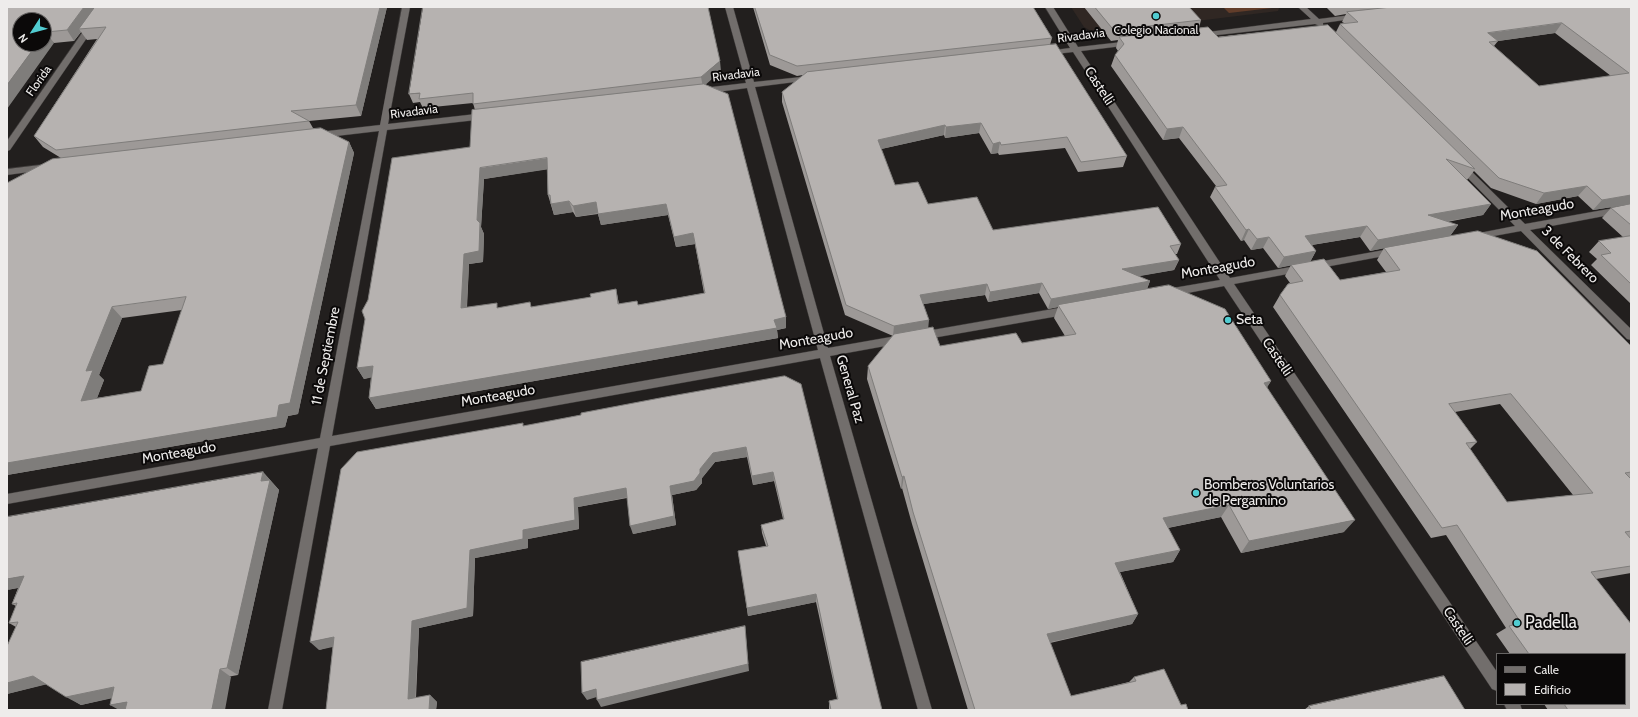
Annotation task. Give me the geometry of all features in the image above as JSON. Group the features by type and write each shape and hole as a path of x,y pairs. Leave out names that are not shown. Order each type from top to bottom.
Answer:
{"street":[{"name":"Florida","path":"7,148 104,7"},
{"name":"11 de Septiembre","path":"275,710 406,7"},
{"name":"General Paz","path":"729,7 824,353 925,710"},
{"name":"Castelli","path":"1049,7 1227,282 1496,683"},
{"path":"1302,7 1328,32"},
{"path":"1192,36 1364,16"},
{"name":"Rivadavia","path":"1035,54 1137,42"},
{"name":"Rivadavia","path":"696,91 822,77"},
{"name":"Rivadavia","path":"313,136 493,115"},
{"name":"3 de Febrero","path":"1456,161 1631,336"},
{"path":"7,172 54,166"},
{"name":"Monteagudo","path":"1460,239 1631,208"},
{"name":"Monteagudo","path":"1157,294 1406,249"},
{"name":"Monteagudo","path":"7,499 1080,308"}],"shaded area":[{"name":"Colegio Nacional","path":"1071,7 1279,8 1278,11 1099,33 1084,27"},
{"path":"1223,7 1271,7 1272,8 1229,13"}],"building":[{"path":"7,7 84,7 67,30 52,31 52,12 12,12 12,52 31,52 7,85"},
{"path":"95,7 380,7 356,105 291,111 309,121 56,150 34,136 106,27 79,29"},
{"path":"423,7 708,7 720,61 701,77 473,104 473,93 419,99 420,93 409,94"},
{"path":"755,7 1033,7 1052,38 797,66 770,55"},
{"path":"1095,7 1189,7 1201,20 1114,30"},
{"path":"1392,7 1631,7 1631,195 1602,200 1587,186 1544,193 1499,178 1340,24 1358,22 1347,12","holes":["1562,23 1629,73 1539,86 1489,42 1498,41 1488,33"]},
{"path":"1328,25 1475,169 1446,159 1491,204 1428,215 1458,225 1378,240 1367,226 1305,236 1316,251 1284,257 1269,237 1257,239 1249,229 1246,230 1215,187 1227,185 1183,127 1167,129 1115,55 1124,44 1119,37 1208,27 1218,37"},
{"path":"1056,44 1127,156 1081,162 1067,137 1001,145 1000,142 993,144 981,123 946,127 945,125 878,140 895,185 918,182 928,204 977,197 993,230 1158,207 1181,244 1170,246 1179,260 1122,269 1150,281 1051,299 1042,283 990,292 987,284 920,295 929,320 894,326 846,305 782,92 807,72"},
{"path":"704,84 728,94 786,317 774,320 777,328 369,398 373,366 357,368 365,319 362,311 368,300 392,158 470,147 472,110","holes":["547,158 548,195 550,195 551,204 569,201 573,206 596,202 598,214 666,204 674,237 693,233 705,293 638,305 637,301 618,304 616,289 590,294 591,297 531,307 530,302 497,308 497,303 461,308 464,254 479,251 480,223 477,220 480,168"]},
{"path":"321,128 349,142 290,403 279,405 277,417 7,463 7,183 52,159","holes":["186,297 163,364 149,366 141,391 81,401 93,370 86,371 112,307"]},
{"path":"1631,204 1631,225 1611,208"},
{"path":"1478,231 1537,251 1631,346 1631,472 1625,473 1631,479 1631,531 1625,532 1631,539 1631,566 1591,572 1631,624 1631,710 1568,710 1565,705 1626,705 1626,653 1528,653 1509,626 1521,623 1457,525 1442,528 1280,295 1288,284 1303,281 1291,265 1324,259 1340,280 1400,270 1384,248","holes":["1511,394 1593,493 1507,502 1466,443 1477,442 1449,404"]},
{"path":"1631,236 1631,284 1601,255 1611,253 1599,241"},
{"path":"1169,285 1225,309 1271,381 1264,383 1355,520 1249,541 1229,505 1163,518 1180,550 1115,563 1138,614 1047,634 1071,696 1136,681 1134,677 1164,669 1181,705 1186,704 1188,710 975,710 913,512 904,476 902,477 868,366 894,334 933,327 940,346 1016,333 1022,343 1076,334 1058,305"},
{"path":"785,376 801,384 882,710 831,710 829,701 838,699 816,594 747,608 738,551 768,546 761,525 784,519 773,472 752,476 746,447 713,453 700,469 700,473 694,481 670,486 674,516 630,526 626,488 574,498 575,520 523,530 523,539 470,550 467,608 412,621 408,699 430,695 429,710 326,710 334,637 310,642 341,469 357,452 523,423 523,426 581,415 581,413"},
{"path":"263,472 261,481 270,480 227,668 220,669 212,709 125,710 127,702 110,705 114,687 66,697 33,676 7,683 7,646 18,622 9,623 17,603 12,604 24,576 7,579 7,517"},
{"path":"745,626 748,664 597,700 596,689 582,693 581,662"},
{"path":"1444,676 1465,710 1311,710 1309,706"}],"place":[{"name":"Colegio Nacional","path":"1156,16"},
{"name":"Seta","path":"1228,320"},
{"name":"Bomberos Voluntarios de Pergamino","path":"1196,493"},
{"name":"Padella","path":"1517,623"}]}
